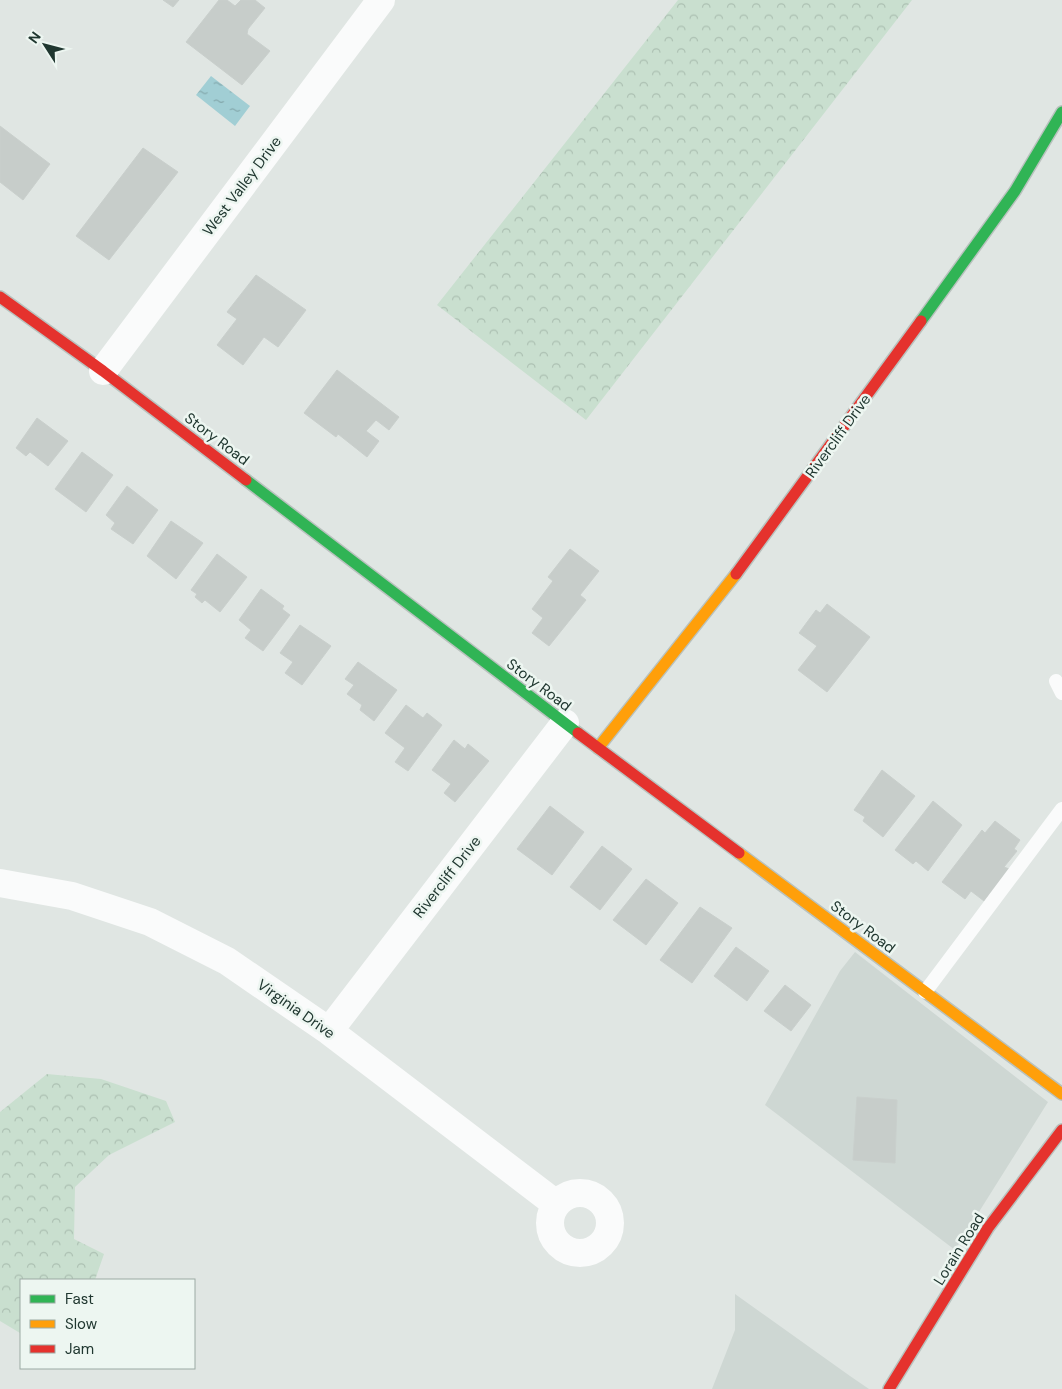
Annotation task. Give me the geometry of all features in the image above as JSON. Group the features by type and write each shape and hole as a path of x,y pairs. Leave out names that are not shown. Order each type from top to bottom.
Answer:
{"street":[{"name":"West Valley Drive","path":"103,371 381,0"},
{"name":"Rivercliff Drive","path":"598,748 758,547 1015,191 1062,112"},
{"name":"Story Road","path":"0,297 103,371 565,724 1062,1094"},
{"name":"Rivercliff Drive","path":"329,1031 565,724"},
{"name":"Virginia Drive","path":"0,884 72,896 150,922 227,961 329,1031 556,1204"},
{"name":"Lorain Road","path":"889,1389 988,1228 1062,1130"}],"lane":[{"path":"926,992 1062,809"}],"shaded area":[{"path":"855,952 1048,1102 955,1250 765,1105 840,971"},
{"path":"735,1294 869,1389 712,1389 735,1330"}],"green space":[{"path":"678,0 912,0 586,420 437,305"},
{"path":"47,1074 101,1079 166,1101 175,1122 109,1155 75,1187 74,1239 104,1254 95,1279 20,1279 20,1333 0,1321 0,1112"}],"water":[{"path":"211,76 250,106 235,126 196,95"}],"building":[{"path":"163,0 179,0 173,7"},
{"path":"219,0 227,0 235,6 241,0 255,0 265,8 248,29 247,34 270,51 242,85 186,42"},
{"path":"0,126 50,164 23,200 0,182"},
{"path":"143,148 178,172 109,260 76,236"},
{"path":"256,275 306,310 278,347 264,337 243,365 217,345 237,319 227,312"},
{"path":"337,370 399,417 389,430 376,420 366,431 379,441 367,457 338,434 336,437 304,413"},
{"path":"37,418 68,441 48,466 30,452 26,456 16,448"},
{"path":"82,452 113,475 86,512 55,489"},
{"path":"127,486 158,510 133,544 111,529 115,523 106,515"},
{"path":"171,521 203,543 176,579 147,556"},
{"path":"570,549 599,571 580,595 586,600 549,646 532,633 543,618 532,609 553,581 548,577"},
{"path":"217,554 247,577 220,612 205,600 202,603 195,597 197,594 191,590"},
{"path":"261,589 284,606 282,609 290,615 263,651 245,638 251,630 239,620"},
{"path":"827,604 870,637 827,692 798,670 817,646 799,633 816,610 820,613"},
{"path":"300,625 331,646 302,685 285,673 293,662 280,653"},
{"path":"358,662 397,690 374,721 360,710 362,705 347,694 354,685 345,679"},
{"path":"406,705 423,718 427,713 442,725 408,771 395,762 405,748 385,733"},
{"path":"454,740 465,749 468,744 489,761 455,802 444,793 451,784 432,770"},
{"path":"882,770 915,796 883,837 863,821 865,817 854,810"},
{"path":"933,801 962,825 928,871 916,861 913,864 895,850"},
{"path":"550,806 584,832 552,875 517,849"},
{"path":"995,821 1020,840 1014,849 1017,851 1004,867 1009,869 984,901 971,891 965,899 942,882 982,830 985,833"},
{"path":"602,846 632,869 600,910 570,887"},
{"path":"646,879 678,903 646,945 613,920"},
{"path":"700,907 732,928 692,983 660,960"},
{"path":"736,947 769,971 747,1001 714,976"},
{"path":"785,985 811,1005 791,1031 764,1011"},
{"path":"857,1097 897,1100 895,1163 853,1160"}],"traffic: fast":[{"path":"921,321 1015,191 1062,112"},
{"path":"246,480 578,733"}],"traffic: slow":[{"path":"598,748 736,574"},
{"path":"739,853 1062,1094"}],"traffic: jam":[{"path":"0,297 103,371 246,480"},
{"path":"736,574 921,321"},
{"path":"578,733 739,853"},
{"path":"889,1389 988,1228 1062,1130"}]}
